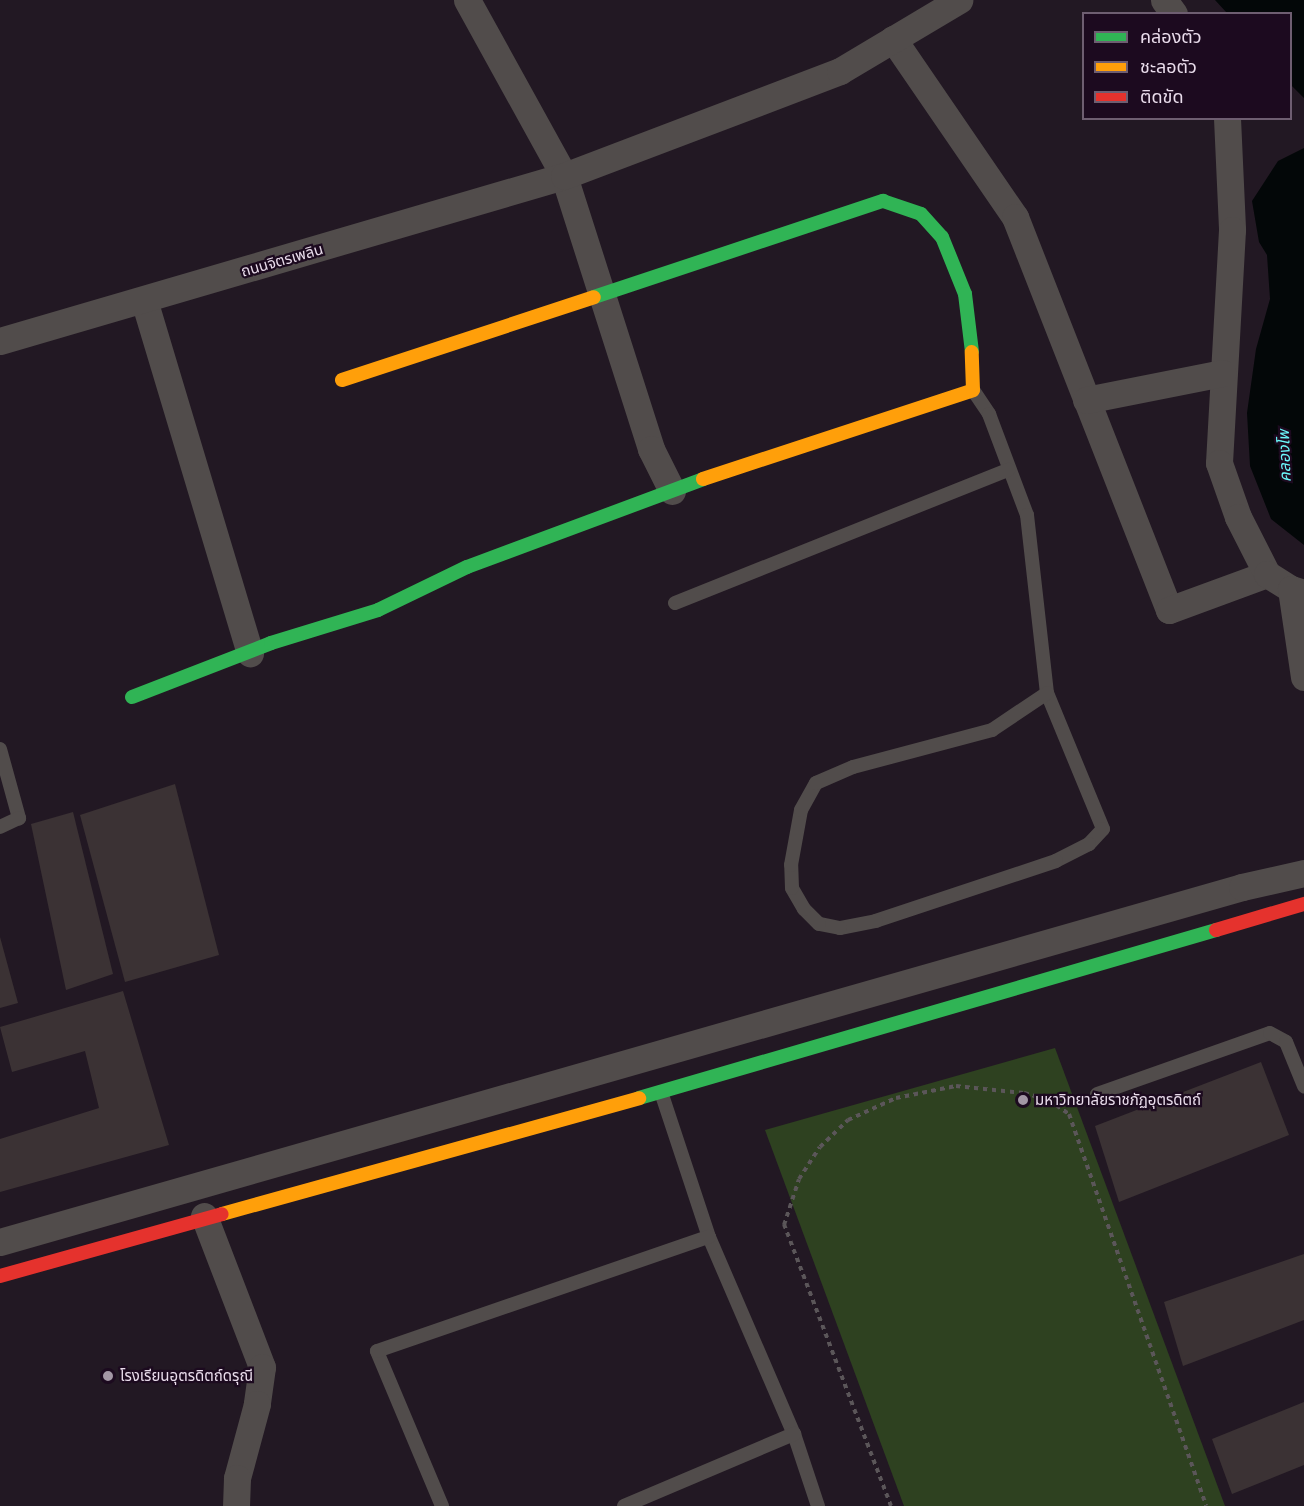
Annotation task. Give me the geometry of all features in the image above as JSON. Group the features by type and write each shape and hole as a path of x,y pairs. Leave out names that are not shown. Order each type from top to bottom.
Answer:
{"street":[{"path":"467,0 564,176 599,294 651,449 672,491"},
{"name":"ถนนจิตรเพลิน","path":"0,342 564,176 840,71 958,0"},
{"path":"893,39 1015,217 1169,610 1267,574"},
{"path":"1227,120 1232,230 1230,322 1222,373 1219,462 1238,517 1267,574 1297,591 1304,677"},
{"path":"132,697 250,653 378,610 467,567 672,491 973,390 973,358 965,294 942,237 921,214 905,206 883,201 854,208 342,380"},
{"path":"144,300 250,653"},
{"path":"1086,400 1222,373"},
{"path":"0,1242 802,1016 1231,890 1304,873"},
{"path":"0,1276 204,1216 812,1050 1304,904"},
{"path":"802,1016 812,1050"},
{"path":"204,1216 262,1367 257,1404 237,1478 236,1506"}],"lane":[{"path":"973,390 989,414 1008,470 1028,515 1047,693 1103,829 1089,844 1056,861 876,921 840,928 819,924 804,909 792,888 791,865 801,810 816,783 853,767 992,730 1047,693"},
{"path":"675,603 1008,470"},
{"path":"0,749 20,818 0,827"},
{"path":"1097,1094 1270,1033 1286,1042 1304,1086"},
{"path":"661,1092 709,1237 794,1434 818,1506"},
{"path":"442,1506 377,1351 709,1237"},
{"path":"624,1506 794,1434"}],"path":[{"path":"891,1506 784,1225 799,1179 820,1147 848,1120 896,1098 956,1086 1024,1093 1049,1100 1069,1114 1206,1506"}],"green space":[{"path":"1055,1048 1225,1506 904,1506 765,1130"}],"water":[{"path":"1215,0 1304,0 1304,98 1292,86 1292,12 1226,12"},
{"name":"คลองโพ","path":"1304,148 1304,545 1271,519 1250,466 1247,413 1256,349 1270,299 1267,255 1259,242 1252,201 1278,161"}],"building":[{"path":"175,784 219,955 125,982 80,815"},
{"path":"73,812 113,974 66,990 31,824"},
{"path":"0,937 18,1003 0,1008"},
{"path":"123,991 169,1145 0,1192 0,1139 99,1108 85,1051 12,1072 0,1027"},
{"path":"1261,1062 1289,1135 1119,1202 1095,1126"},
{"path":"1304,1254 1304,1320 1183,1366 1164,1302"},
{"path":"1304,1402 1304,1465 1232,1494 1212,1439"}],"traffic: fast":[{"path":"594,297 883,201 921,214 942,237 965,294 972,352"},
{"path":"132,697 271,643 378,610 467,567 703,479"},
{"path":"639,1098 1216,930"}],"traffic: slow":[{"path":"342,380 594,297"},
{"path":"703,479 973,390 972,352"},
{"path":"222,1214 639,1098"}],"traffic: jam":[{"path":"1216,930 1304,904"},
{"path":"0,1276 222,1214"}],"place":[{"name":"มหาวิทยาลัยราชภัฏอุตรดิตถ์","path":"1023,1100"},
{"name":"โรงเรียนอุตรดิตถ์ดรุณี","path":"108,1376"}]}
